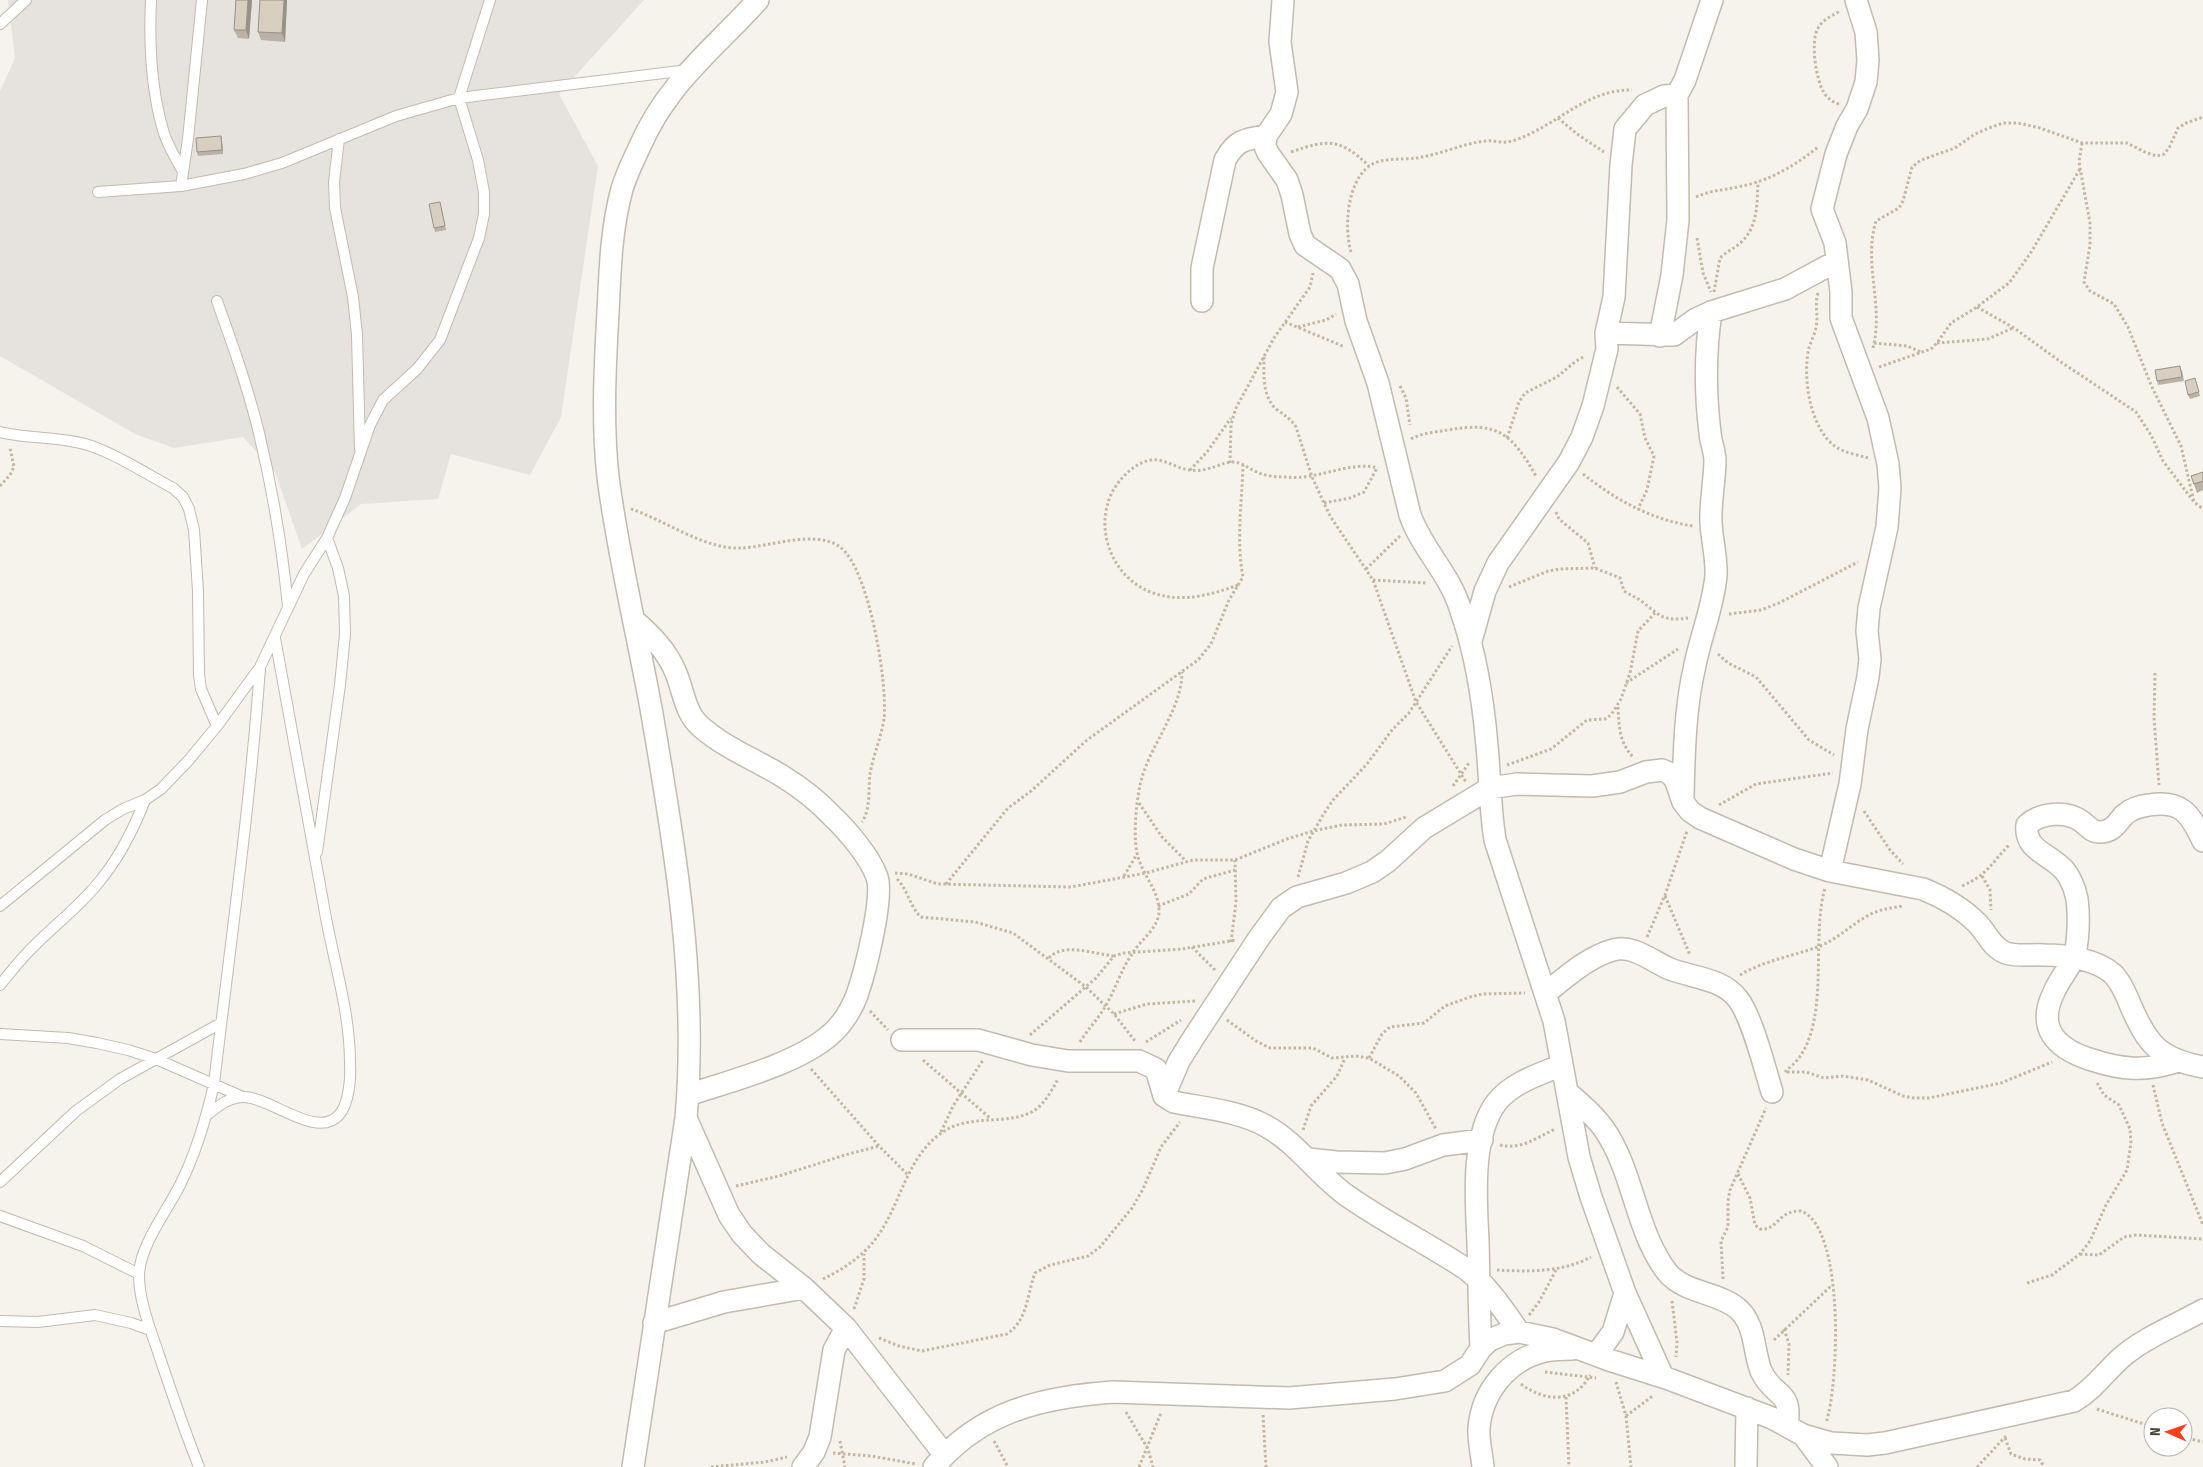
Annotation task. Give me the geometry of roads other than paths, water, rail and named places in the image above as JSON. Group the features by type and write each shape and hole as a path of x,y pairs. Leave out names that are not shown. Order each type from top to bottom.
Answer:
{"street":[{"path":"633,1467 686,1118 688,1095 688,995 684,928 670,826 608,476 605,414 606,344 612,245 622,189 641,143 663,102 689,70 732,29 758,0"},
{"path":"1284,0 1280,42 1287,92 1281,114 1266,136 1265,146 1287,180 1300,234 1305,245 1327,258 1340,269 1348,284 1356,321 1378,383 1387,464 1422,542 1452,585 1469,634 1484,712 1485,790 1494,840 1506,880 1546,992 1554,1021 1579,1157 1591,1198 1625,1293 1664,1377"},
{"path":"1660,336 1672,275 1678,220 1677,95 1685,80 1712,0"},
{"path":"1830,871 1850,784 1857,729 1868,677 1869,608 1884,545 1889,509 1888,464 1882,435 1841,318 1841,292 1832,264 1833,233 1823,216 1822,209 1836,154 1847,126 1857,109 1866,82 1868,60 1866,32 1856,0"},
{"path":"1469,634 1498,563 1547,496 1569,462 1582,437 1593,406 1606,348 1606,333 1614,296 1620,164 1625,129 1646,105 1664,96 1677,95"},
{"path":"1202,301 1202,268 1225,160 1232,148 1245,140 1266,136"},
{"path":"1606,333 1674,335 1696,319 1712,312 1785,289 1832,264"},
{"path":"1691,811 1686,742 1690,688 1706,625 1716,562 1711,529 1714,458 1710,433 1706,358 1712,312"},
{"path":"634,621 652,635 663,648 675,671 688,710 698,724 717,739 783,776 833,816 872,866 877,878 879,894 877,914 857,996 845,1019 830,1036 798,1055 688,1095"},
{"path":"1164,1096 1179,1061 1259,938 1282,908 1297,897 1372,872 1388,861 1424,828 1485,790 1517,784 1592,786 1620,782 1651,771 1686,742"},
{"path":"1651,771 1669,773 1675,779 1691,811 1794,859 1830,871 1930,892 1966,913 1979,925 1997,948 2006,953 2074,958 2097,965 2113,974 2124,990 2141,1028 2152,1044 2178,1062 2203,1067"},
{"path":"2178,1062 2149,1069 2130,1069 2085,1057 2062,1047 2054,1039 2048,1026 2048,1010 2052,994 2074,958 2078,925 2077,899 2073,884 2065,871 2029,842 2026,832 2027,825 2034,819 2049,815 2061,815 2071,816 2094,832 2103,832 2118,824 2133,809 2162,803 2174,804 2184,811 2193,822 2203,841"},
{"path":"1546,992 1573,972 1614,949 1626,949 1640,953 1669,969 1697,976 1728,990 1738,1000 1746,1014 1772,1092"},
{"path":"902,1040 978,1040 1032,1055 1068,1061 1139,1061 1150,1064 1156,1069 1164,1096 1174,1102 1247,1118 1265,1125 1292,1145 1325,1178 1346,1195 1387,1222 1478,1273 1518,1330"},
{"path":"1481,1348 1476,1206 1482,1140 1488,1117 1496,1102 1510,1089 1562,1064"},
{"path":"1567,1092 1590,1111 1605,1130 1626,1175 1651,1242 1667,1271 1674,1278 1724,1300 1738,1309 1748,1322 1754,1338 1758,1360 1767,1380 1785,1398 1810,1448"},
{"path":"686,1118 729,1215 742,1234 761,1254 804,1288 847,1326 933,1462 982,1424 1041,1402 1084,1394 1113,1392 1262,1398 1335,1396 1396,1389 1445,1381 1470,1365 1481,1348 1498,1336 1518,1330 1553,1339 1598,1364"},
{"path":"1308,1159 1336,1162 1385,1163 1405,1159 1443,1146 1482,1140"},
{"path":"654,1323 724,1302 804,1288"},
{"path":"1598,1364 1613,1332 1625,1293"},
{"path":"1483,1467 1479,1429 1486,1399 1497,1381 1508,1370 1527,1357 1546,1351 1598,1364 1664,1377 1747,1408 1810,1448 1885,1443 2074,1401 2087,1394 2122,1357 2142,1343 2203,1310"},
{"path":"809,1460 820,1437 834,1350 847,1326"},
{"path":"1746,1467 1747,1408"}],"lane":[{"path":"0,24 26,0"},
{"path":"150,0 150,38 157,104 163,131 183,172"},
{"path":"181,186 202,0"},
{"path":"0,906 105,820 123,809 145,800 161,789 188,761 216,726 260,667 304,574 327,538 345,498 370,425 384,400 417,369 440,340 479,238 484,214 484,192 478,160 459,98 490,0"},
{"path":"98,192 181,186 244,174 282,163 396,116 459,98 689,70"},
{"path":"339,139 334,182 335,208 353,298 357,335 360,452"},
{"path":"217,301 241,370 258,428 283,560 288,607"},
{"path":"0,432 21,437 76,442 97,448 173,488 183,497 189,509 197,562 199,675 201,689 216,726"},
{"path":"316,858 340,685 345,634 344,596 338,568 327,538"},
{"path":"0,1034 60,1038 97,1043 156,1059 243,1097 254,1098 312,1122 327,1122 339,1115 346,1100 350,1065 347,1024 275,638"},
{"path":"200,1467 190,1446 150,1330 143,1303 139,1274 145,1252 155,1230 180,1185 207,1115 214,1084 255,743 260,667"},
{"path":"0,985 30,950 84,899 103,877 120,853 134,828 145,800"},
{"path":"0,1182 76,1110 120,1079 221,1023"},
{"path":"207,1115 225,1102 243,1097"},
{"path":"0,1216 83,1246 139,1274"},
{"path":"0,1321 38,1322 95,1315 131,1323 150,1330"}]}
